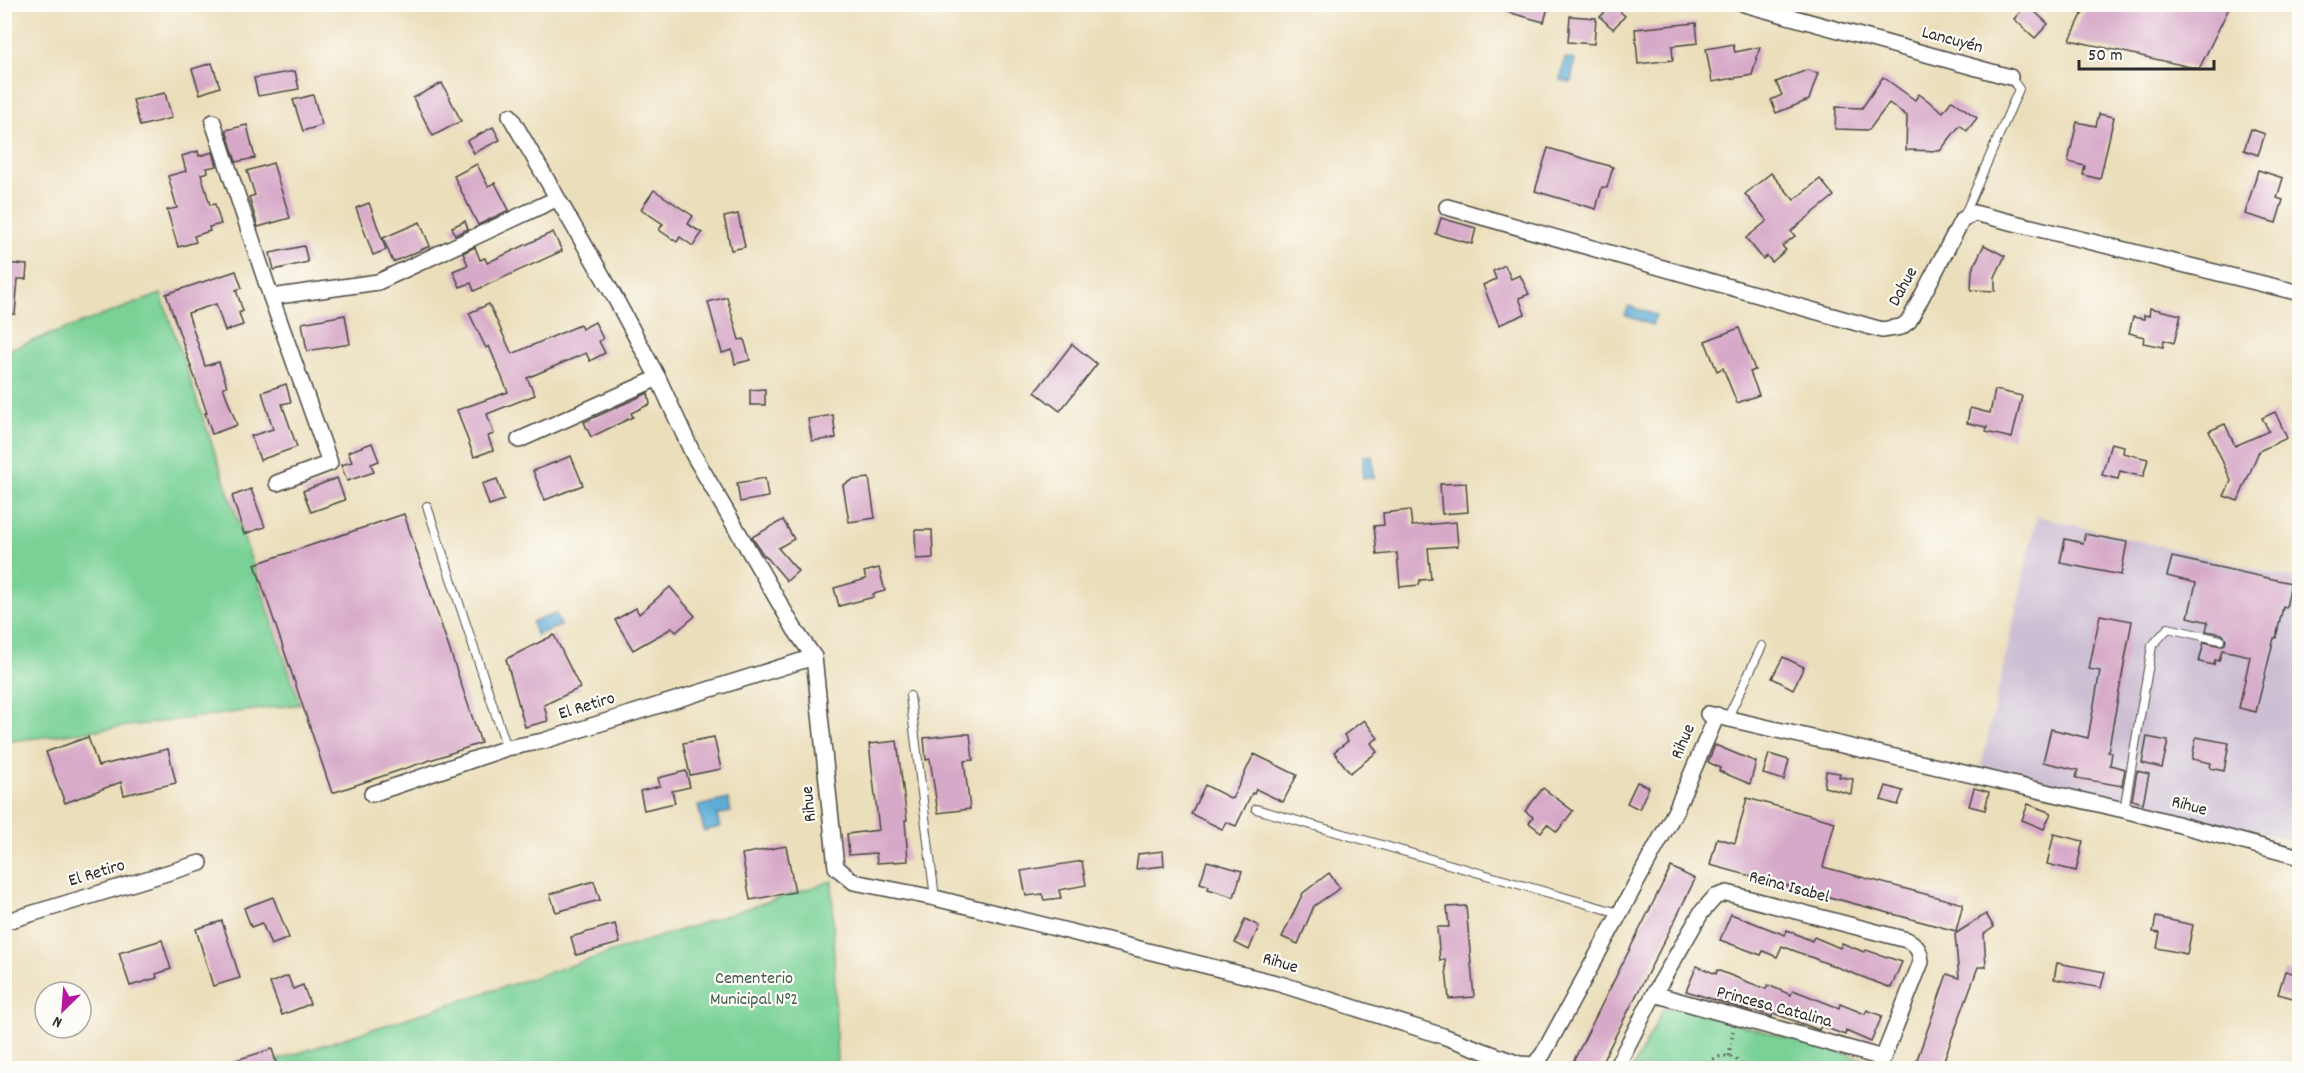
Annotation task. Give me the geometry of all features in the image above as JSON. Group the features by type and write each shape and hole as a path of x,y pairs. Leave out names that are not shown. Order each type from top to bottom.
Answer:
{"street":[{"name":"Lancuyén","path":"1744,4 2010,77"},
{"path":"510,116 614,296 658,378 693,454 795,630 814,657"},
{"path":"213,122 271,297 330,463 277,483"},
{"path":"271,297 378,282 556,199"},
{"name":"Dahue","path":"1447,207 1882,330 1901,327 1909,321 1962,220"},
{"path":"1962,220 1974,213 1990,216 2300,293"},
{"path":"519,440 658,378"},
{"name":"El Retiro","path":"372,794 507,748 543,741 814,657"},
{"name":"Rihue","path":"814,657 836,867 854,882 935,898 1281,984 1443,1036 1519,1064 1534,1065 1542,1054 1675,812 1718,716 2124,810 2300,857"},
{"name":"El Retiro","path":"4,922 200,863"},
{"name":"Reina Isabel","path":"1616,1068 1654,994 1701,913 1715,897 1727,893 1907,940 1916,946 1920,951 1921,962 1881,1063"},
{"name":"Princesa Catalina","path":"1654,994 1881,1063"}],"lane":[{"path":"1962,220 2019,89 2010,77"},
{"path":"427,506 507,748"},
{"path":"2124,810 2152,646 2168,628 2220,640"},
{"path":"1718,716 1762,646"},
{"path":"910,696 935,898"},
{"path":"1256,809 1619,913"}],"path":[{"path":"1729,1056 1735,1018"},
{"path":"1706,1068 1715,1058 1729,1056 1735,1058 1744,1068"}],"shaded area":[{"path":"2037,516 2299,580 2299,842 1981,767"}],"green space":[{"path":"161,294 300,704 5,742 5,351"},
{"name":"Cementerio Municipal N°2","path":"832,881 837,1068 252,1068"},
{"path":"1672,1006 1867,1060 1865,1068 1633,1068 1663,1010"}],"water":[{"path":"1565,58 1575,60 1571,82 1560,80"},
{"path":"1629,306 1656,315 1652,325 1625,315"},
{"path":"1363,456 1373,456 1374,478 1363,478"},
{"path":"556,614 561,626 536,635 532,622"},
{"path":"728,799 731,812 717,815 720,827 704,831 698,806"}],"building":[{"path":"1497,4 1549,4 1544,22 1496,9"},
{"path":"1612,4 1625,16 1613,29 1600,17"},
{"path":"2027,4 2048,24 2035,38 2014,19"},
{"path":"2087,4 2231,4 2199,69 2070,40"},
{"path":"1570,16 1596,18 1594,44 1568,42"},
{"path":"1696,23 1698,43 1672,46 1673,60 1638,64 1635,29"},
{"path":"1733,44 1735,52 1760,47 1752,75 1712,82 1706,49"},
{"path":"212,63 220,87 200,94 192,69"},
{"path":"1807,70 1818,73 1809,100 1776,113 1771,100 1782,95 1776,82"},
{"path":"295,71 299,89 258,96 254,78"},
{"path":"1883,77 1915,100 1919,94 1943,112 1952,100 1977,118 1967,131 1960,125 1940,151 1906,150 1907,116 1889,103 1869,130 1835,129 1836,107 1862,108"},
{"path":"442,83 461,121 433,136 413,98"},
{"path":"165,93 172,118 140,126 133,100"},
{"path":"313,95 322,125 303,131 293,100"},
{"path":"2099,114 2114,117 2100,179 2083,175 2085,166 2068,162 2077,122 2096,126"},
{"path":"247,125 255,158 236,162 226,130"},
{"path":"493,127 500,140 474,153 467,141"},
{"path":"2251,129 2265,134 2258,155 2244,150"},
{"path":"1548,148 1613,167 1607,188 1602,187 1596,209 1535,191"},
{"path":"198,151 199,156 213,152 217,166 207,168 208,172 201,174 210,205 215,204 221,224 209,227 210,231 194,236 196,242 178,247 167,210 177,208 168,176 186,171 182,156"},
{"path":"273,163 290,218 258,227 249,197 255,195 247,171"},
{"path":"477,164 488,186 495,183 509,210 478,225 454,176"},
{"path":"2258,170 2283,178 2277,198 2283,200 2276,223 2245,214"},
{"path":"1771,173 1794,200 1820,179 1834,196 1791,231 1795,236 1782,246 1786,250 1772,262 1767,256 1763,259 1746,238 1767,221 1745,194"},
{"path":"654,190 693,216 688,224 702,233 693,246 680,237 677,242 659,230 663,224 641,209"},
{"path":"369,203 386,250 373,255 356,208"},
{"path":"738,214 745,247 731,250 724,217"},
{"path":"1441,218 1476,228 1472,244 1436,234"},
{"path":"465,221 468,229 455,235 452,227"},
{"path":"420,222 430,246 393,262 383,238"},
{"path":"553,232 562,251 474,291 471,283 460,287 453,271 468,265 463,253 475,247 480,260 485,258 487,263"},
{"path":"1984,245 2005,256 1995,277 1995,291 1971,290 1972,270"},
{"path":"304,246 308,262 274,270 270,253"},
{"path":"4,263 27,265 26,279 18,279 15,314 4,314"},
{"path":"1505,265 1511,279 1520,275 1529,294 1519,298 1525,314 1499,325 1483,285 1496,279 1493,271"},
{"path":"236,271 242,288 236,290 243,311 239,313 243,325 225,331 216,304 188,313 205,366 219,362 227,386 223,387 237,425 212,434 205,413 207,413 166,294"},
{"path":"727,297 739,340 744,339 750,360 735,364 732,350 722,353 708,302"},
{"path":"489,304 512,354 580,325 582,329 595,322 603,339 599,341 605,353 590,361 586,353 527,378 535,395 487,414 494,434 488,436 493,450 474,457 457,410 508,392 489,346 486,348 469,313"},
{"path":"2150,308 2181,315 2174,343 2164,340 2163,347 2143,343 2144,337 2129,333 2133,317 2144,319 2144,315 2149,316"},
{"path":"345,315 350,344 307,351 302,323"},
{"path":"1739,328 1755,370 1750,372 1759,395 1737,403 1723,368 1717,371 1705,341"},
{"path":"1072,344 1097,364 1060,411 1035,392"},
{"path":"286,384 291,402 282,404 297,447 260,460 251,436 273,429 262,392"},
{"path":"765,389 765,405 750,405 750,390"},
{"path":"1995,390 2022,396 2012,438 1986,432 1987,427 1967,423 1970,408 1990,413"},
{"path":"648,393 650,404 631,413 633,417 591,437 584,422"},
{"path":"2275,412 2287,438 2259,451 2238,501 2224,496 2231,481 2209,431 2225,424 2235,446 2269,431 2262,418"},
{"path":"833,415 836,438 812,441 808,419"},
{"path":"372,443 379,461 371,464 374,472 347,481 341,465 352,462 348,452"},
{"path":"2111,443 2124,446 2123,453 2148,459 2143,477 2120,471 2118,479 2102,475"},
{"path":"571,456 583,485 545,500 533,471"},
{"path":"337,478 345,500 311,512 303,491"},
{"path":"765,478 768,497 740,502 737,483"},
{"path":"869,478 875,518 849,522 843,485 852,480"},
{"path":"497,479 504,500 489,505 482,484"},
{"path":"1466,483 1468,512 1442,514 1440,484"},
{"path":"251,489 265,527 244,534 232,496"},
{"path":"1410,510 1412,526 1456,522 1458,546 1428,548 1431,579 1420,580 1419,585 1400,587 1397,553 1377,555 1374,526 1384,525 1383,513"},
{"path":"404,514 481,743 332,793 255,564"},
{"path":"783,520 794,539 778,548 798,571 787,581 764,556 752,537"},
{"path":"915,530 932,530 933,558 916,559"},
{"path":"2085,534 2127,542 2121,575 2060,563 2065,539 2083,543"},
{"path":"2172,557 2291,583 2286,608 2283,607 2276,638 2274,638 2256,712 2239,708 2250,656 2222,650 2219,661 2215,660 2214,665 2199,662 2204,642 2221,646 2225,644 2226,639 2222,634 2206,631 2208,622 2188,617 2196,583 2167,576"},
{"path":"879,568 885,591 873,594 874,597 839,606 834,588 866,579 864,572"},
{"path":"670,587 695,616 676,632 672,628 633,650 615,620 636,608 639,614"},
{"path":"2100,615 2132,621 2108,752 2112,753 2110,765 2125,769 2122,786 2076,778 2078,770 2043,762 2051,729 2088,738 2100,671 2089,669"},
{"path":"554,635 580,688 544,705 548,721 525,727 506,659"},
{"path":"1783,657 1804,667 1793,689 1772,678"},
{"path":"1364,720 1378,738 1371,743 1377,752 1350,773 1334,752 1348,741 1344,735"},
{"path":"970,734 973,760 964,761 970,809 938,813 930,759 926,760 924,738"},
{"path":"88,737 98,766 168,749 176,783 124,795 121,782 65,803 46,752"},
{"path":"714,737 721,769 690,775 683,743"},
{"path":"2147,737 2168,741 2162,768 2142,763"},
{"path":"2196,737 2229,743 2224,771 2210,768 2211,763 2192,759"},
{"path":"897,741 907,820 905,820 908,861 877,863 876,853 849,855 847,834 879,830 869,744"},
{"path":"1715,745 1756,762 1750,784 1719,771 1720,768 1708,762"},
{"path":"1254,754 1297,775 1283,802 1256,789 1236,826 1226,822 1222,829 1191,814 1205,785 1232,799"},
{"path":"1769,754 1789,760 1784,780 1763,774"},
{"path":"686,771 690,787 672,791 675,803 644,810 640,791 660,786 658,778"},
{"path":"1826,771 1840,773 1839,777 1853,779 1851,794 1824,787"},
{"path":"2137,771 2149,774 2143,803 2132,800"},
{"path":"1637,782 1649,787 1639,809 1627,803"},
{"path":"1886,786 1903,791 1898,805 1881,800"},
{"path":"1543,788 1573,811 1557,832 1547,824 1541,832 1529,823 1533,817 1525,811"},
{"path":"1974,788 1989,792 1985,810 1969,806"},
{"path":"1747,798 1835,822 1823,867 1963,904 1956,931 1710,865 1717,838 1735,843"},
{"path":"2028,804 2051,813 2044,829 2022,820"},
{"path":"2054,834 2083,841 2076,871 2047,864"},
{"path":"786,846 795,892 750,900 742,854"},
{"path":"1163,851 1164,866 1136,869 1138,854"},
{"path":"1082,861 1086,885 1059,890 1061,898 1044,900 1042,894 1026,896 1021,871"},
{"path":"1207,861 1242,871 1234,897 1208,889 1209,886 1200,883"},
{"path":"1671,867 1695,879 1676,918 1599,1068 1570,1068"},
{"path":"1329,873 1340,888 1314,906 1298,944 1282,937 1303,893"},
{"path":"594,881 600,900 556,912 550,894"},
{"path":"273,897 289,938 271,945 262,923 251,927 244,908"},
{"path":"1466,906 1474,997 1449,999 1445,959 1440,961 1437,927 1449,927 1447,907"},
{"path":"1731,914 1785,935 1787,930 1812,941 1814,937 1840,948 1842,943 1864,952 1866,950 1902,962 1891,988 1782,946 1777,957 1763,951 1761,955 1720,940"},
{"path":"1986,914 1994,927 1984,934 1986,967 1978,967 1941,1068 1914,1068 1947,974 1959,978 1955,934"},
{"path":"2156,917 2193,925 2187,954 2157,948 2160,933 2153,932"},
{"path":"1245,919 1259,926 1249,950 1235,943"},
{"path":"222,921 240,978 213,986 196,929"},
{"path":"615,924 620,943 576,955 571,937"},
{"path":"162,940 171,969 156,974 157,978 130,986 119,953"},
{"path":"2057,963 2105,972 2101,988 2054,979"},
{"path":"1697,966 1716,974 1717,970 1766,989 1768,985 1791,995 1793,990 1839,1008 1840,1004 1865,1014 1867,1010 1882,1016 1871,1042 1846,1031 1845,1035 1821,1026 1819,1030 1773,1013 1772,1017 1749,1008 1748,1010 1686,991"},
{"path":"2285,971 2300,975 2300,1000 2278,994"},
{"path":"288,976 293,989 303,985 310,1004 282,1015 270,983"},
{"path":"272,1049 278,1068 220,1068 220,1065"}]}
